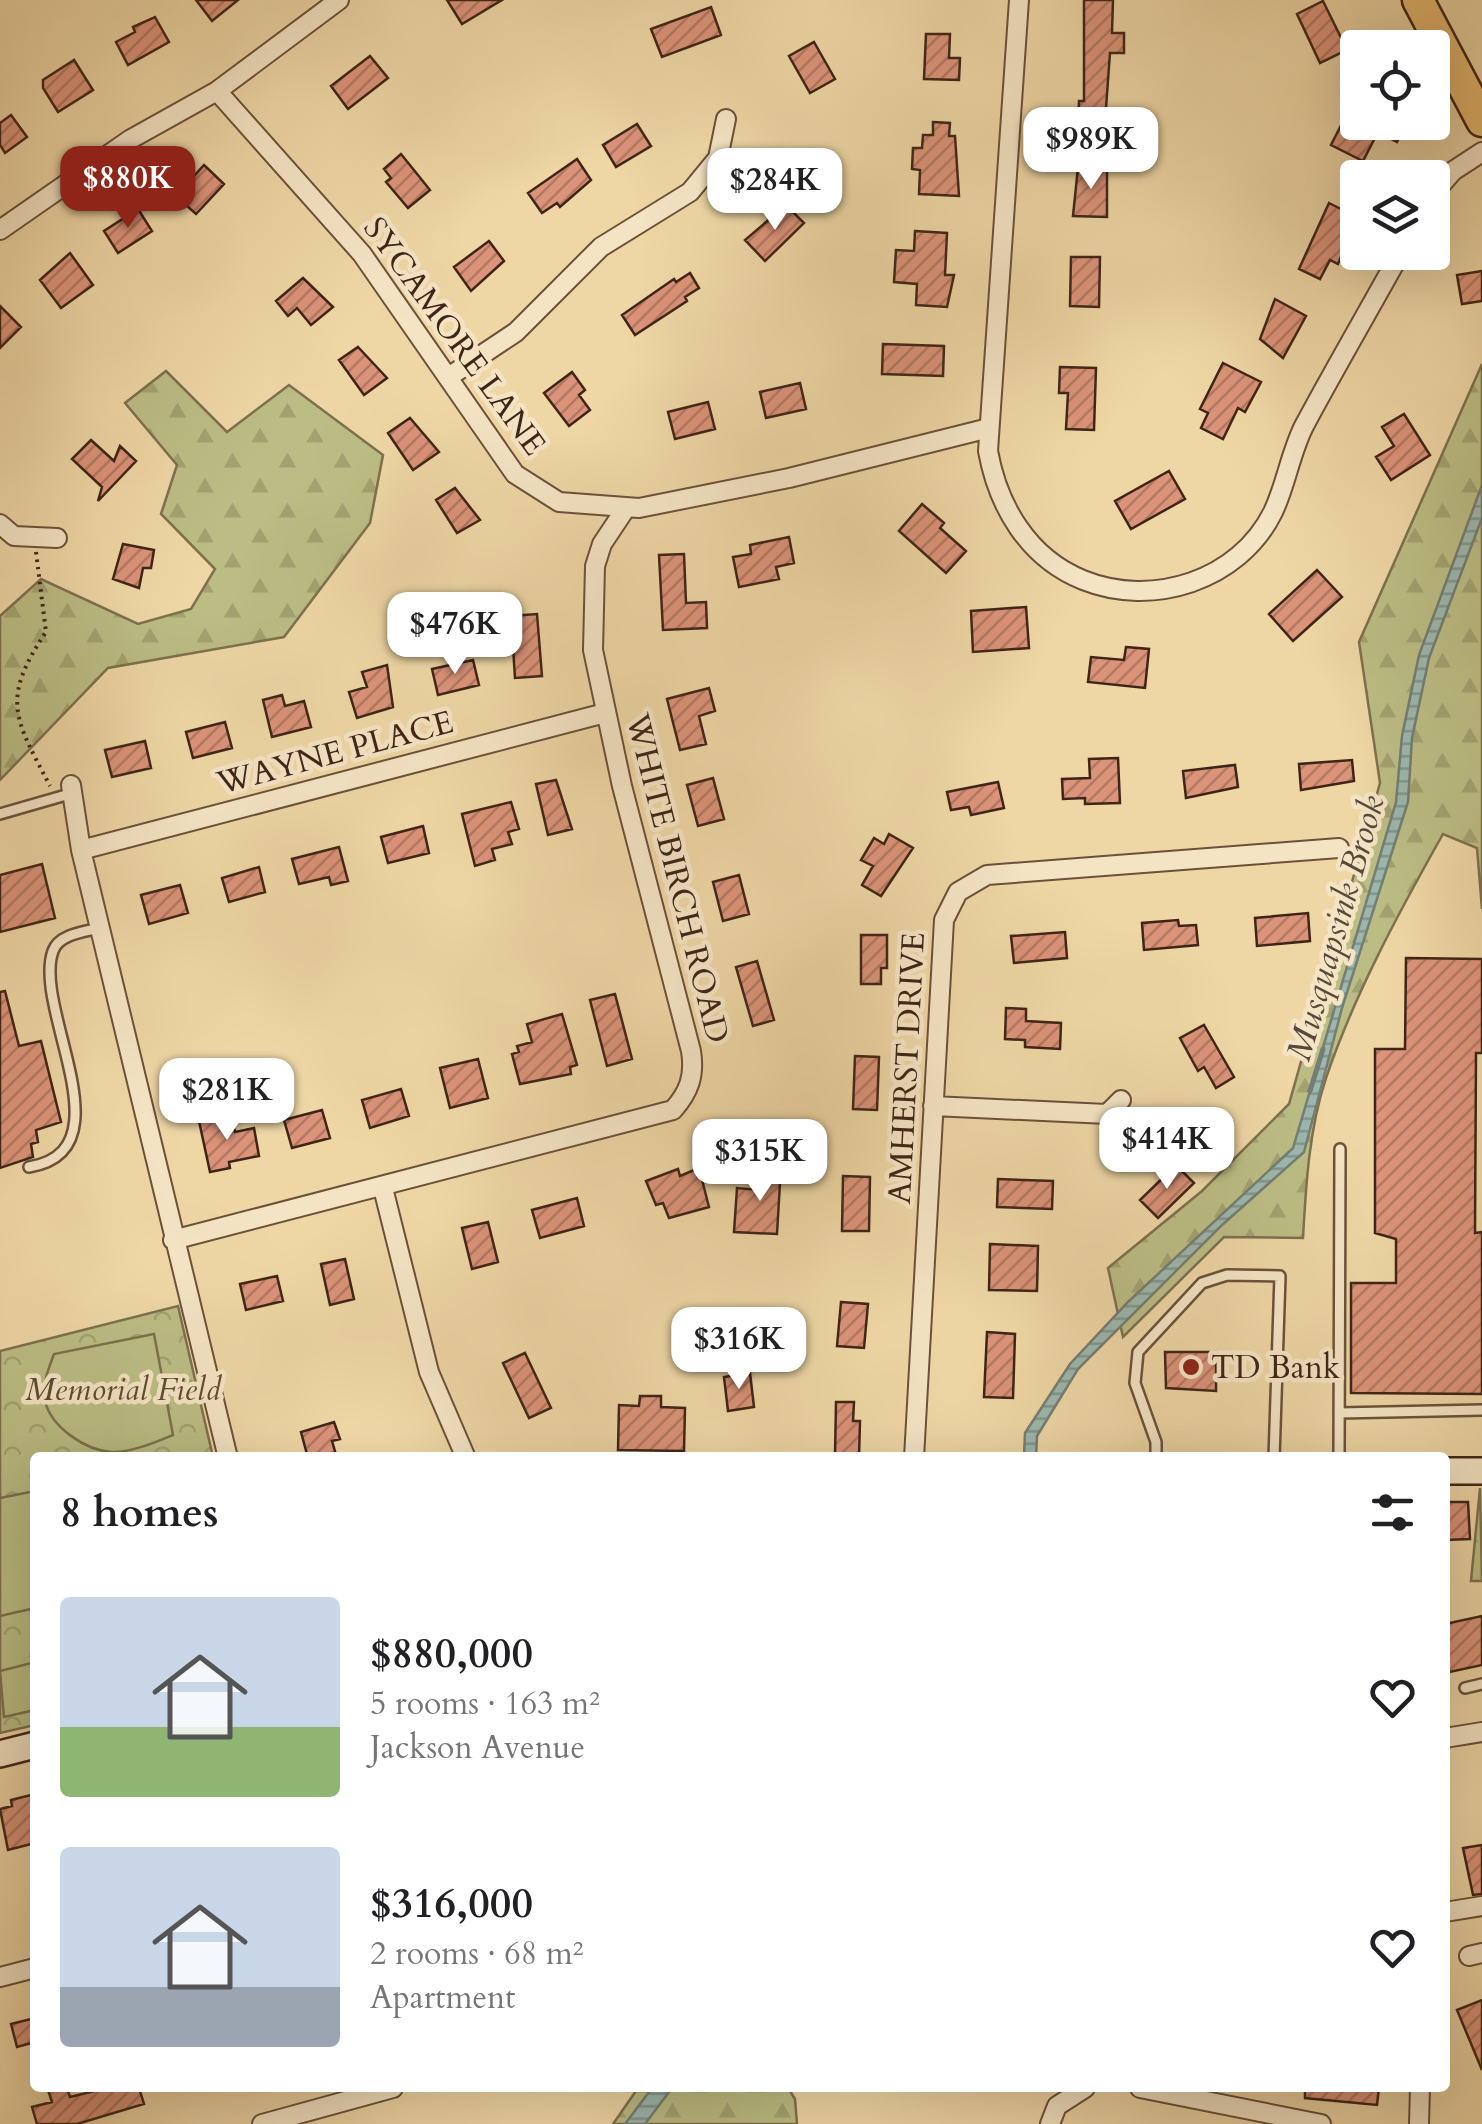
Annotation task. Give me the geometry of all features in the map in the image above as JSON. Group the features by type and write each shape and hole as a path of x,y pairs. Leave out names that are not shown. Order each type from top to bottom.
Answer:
{"main road":[{"path":"1418,0 1480,112"}],"street":[{"path":"0,230 131,138 217,91 339,0"},
{"path":"1020,0 988,451 1003,504 1033,546 1054,564 1085,581 1120,591 1176,588 1202,579 1244,552 1274,511 1302,431 1391,270"},
{"name":"SYCAMORE LANE","path":"217,91 362,254 519,478 559,502 626,508 789,478 989,428"},
{"path":"450,376 516,332 601,248 706,177 718,158 726,119"},
{"path":"1450,175 1482,152"},
{"name":"WHITE BIRCH ROAD","path":"173,1240 672,1110 691,1082 691,1052 605,712 593,650 592,589 602,544 626,508"},
{"path":"0,524 14,536 57,538"},
{"name":"WAYNE PLACE","path":"81,850 605,712"},
{"path":"67,792 226,1452"},
{"name":"AMHERST DRIVE","path":"914,1452 944,920 958,892 987,875 1340,848"},
{"path":"933,1106 1108,1114 1121,1100"},
{"path":"383,1188 429,1372 463,1452"},
{"path":"1450,1471 1482,1471"},
{"path":"1450,1737 1482,1732"},
{"path":"0,1754 30,1746"},
{"path":"1450,1911 1482,1906"},
{"path":"0,1977 30,1969"},
{"path":"262,2124 378,2092"},
{"path":"1050,2124 1057,2106 1079,2092"},
{"path":"1160,2092 1322,2124"},
{"path":"1419,2124 1420,2092"}],"lane":[{"path":"0,814 67,792"},
{"path":"29,1168 44,1165 72,1138 78,1102 56,1014 53,951 65,937 100,928"},
{"path":"1339,1452 1340,1148"},
{"path":"1156,1452 1135,1382 1138,1352 1202,1283 1227,1275 1280,1276 1274,1452"},
{"path":"1340,1413 1482,1410"},
{"path":"1464,1688 1482,1684"}],"path":[{"path":"34,537 46,632 23,665 17,690 18,729 67,792"}],"green space":[{"path":"1482,364 1482,909 1477,848 1443,834 1364,984 1326,1078 1312,1137 1303,1238 1224,1237 1123,1337 1108,1268 1202,1191 1289,1104 1380,783 1359,642"},
{"path":"166,371 227,432 289,385 383,455 370,523 284,637 108,668 0,780 0,616 41,579 138,624 191,609 215,569 161,514 177,465 125,403"},
{"name":"Memorial Field","path":"178,1306 212,1452 30,1452 30,1726 0,1733 0,1351"},
{"path":"154,1334 173,1435 135,1449 102,1451 71,1436 54,1420 44,1395 54,1354"},
{"path":"1480,1488 1482,1581 1471,1581"},
{"path":"30,1492 30,1609 0,1616 0,1498"},
{"path":"30,1663 30,1711 4,1717 0,1671"},
{"path":"635,2092 791,2092 797,2124 613,2124"}],"water":[{"path":"1482,485 1482,518 1429,658 1412,738 1408,802 1342,1008 1304,1152 1221,1226 1078,1369 1037,1436 1036,1452 1024,1452 1025,1433 1070,1364 1128,1302 1293,1148 1396,802 1402,736 1419,655"},
{"path":"649,2092 669,2092 645,2124 625,2124"}],"building":[{"path":"196,0 238,0 212,21"},
{"path":"447,0 502,0 462,24"},
{"path":"1084,0 1113,0 1112,33 1124,33 1124,53 1110,53 1106,108 1113,109 1112,133 1078,131 1079,101 1084,101"},
{"path":"1323,1 1340,36 1340,53 1320,63 1297,14"},
{"path":"711,7 721,35 662,57 651,29"},
{"path":"155,17 169,42 128,65 116,42 135,32 133,27"},
{"path":"926,34 950,34 949,58 960,58 959,80 924,79"},
{"path":"814,42 835,79 810,93 789,56"},
{"path":"370,56 388,78 348,109 331,86"},
{"path":"74,60 93,90 58,112 43,88 43,80"},
{"path":"11,115 27,137 5,153 0,145 0,123"},
{"path":"933,122 950,123 949,136 955,136 959,196 919,194 920,170 912,169 913,148 922,148 923,135 933,135"},
{"path":"637,124 651,146 616,167 603,145"},
{"path":"1340,127 1340,140 1374,140 1364,160 1331,145"},
{"path":"401,154 430,190 408,208 386,182 391,178 384,169"},
{"path":"577,159 591,180 560,207 557,203 542,213 528,193"},
{"path":"204,165 224,184 196,214 176,196"},
{"path":"1078,167 1107,167 1107,217 1073,216"},
{"path":"1329,203 1340,208 1338,264 1330,260 1320,279 1299,269"},
{"path":"786,205 804,223 765,261 745,240"},
{"path":"138,209 152,231 118,253 104,231"},
{"path":"915,231 947,233 945,275 954,275 947,307 916,305 917,284 894,282 896,250 914,251"},
{"path":"489,241 504,261 471,291 454,267"},
{"path":"70,253 93,285 61,308 40,280"},
{"path":"1071,257 1100,257 1099,307 1070,306"},
{"path":"1482,271 1482,301 1462,304 1457,275"},
{"path":"690,273 699,288 685,297 687,301 635,335 622,315 674,279 676,282"},
{"path":"303,278 333,307 311,325 297,308 288,316 276,301"},
{"path":"1275,299 1306,316 1283,358 1260,339"},
{"path":"0,306 21,327 0,348"},
{"path":"883,344 944,346 943,376 882,374"},
{"path":"358,347 387,378 364,395 339,360"},
{"path":"1223,363 1261,382 1245,412 1238,408 1223,439 1201,428 1208,413 1200,409"},
{"path":"1060,367 1096,368 1094,430 1066,429 1068,393 1059,393"},
{"path":"572,372 585,390 579,395 590,410 569,426 544,393"},
{"path":"800,383 806,409 766,418 760,392"},
{"path":"708,402 715,429 675,439 668,412"},
{"path":"1404,414 1430,455 1391,480 1376,457 1394,446 1382,427"},
{"path":"410,418 439,452 413,470 388,433"},
{"path":"91,440 114,461 120,446 136,461 98,501 102,487 72,459"},
{"path":"1169,471 1185,499 1131,529 1115,501"},
{"path":"455,488 480,520 457,533 436,500"},
{"path":"922,504 944,523 940,528 966,551 946,573 899,531"},
{"path":"789,537 794,563 776,567 779,579 739,587 733,557 751,554 750,545"},
{"path":"123,544 154,550 151,568 143,568 139,588 113,579"},
{"path":"684,554 686,603 706,602 707,628 663,630 659,555"},
{"path":"1317,570 1342,597 1293,641 1269,614"},
{"path":"1026,607 1029,648 973,652 971,611"},
{"path":"537,614 542,676 515,678 511,616"},
{"path":"1126,647 1149,649 1145,688 1088,682 1091,657 1124,660"},
{"path":"473,660 479,685 438,695 432,669"},
{"path":"387,665 393,707 357,718 349,692 367,687 362,672"},
{"path":"709,688 715,711 699,716 706,744 680,750 667,699"},
{"path":"282,695 285,706 304,701 311,727 272,737 263,700"},
{"path":"225,722 232,748 193,758 186,732"},
{"path":"145,741 151,768 112,777 105,750"},
{"path":"1118,758 1120,803 1085,804 1085,798 1063,799 1062,779 1090,778 1089,759"},
{"path":"1352,760 1354,781 1301,790 1299,764"},
{"path":"1235,765 1238,787 1186,798 1183,771"},
{"path":"713,778 724,819 698,826 687,785"},
{"path":"556,780 572,829 548,835 536,784"},
{"path":"998,782 1004,808 971,815 969,807 951,810 947,792"},
{"path":"511,802 519,829 508,832 512,844 492,849 495,860 475,866 462,814"},
{"path":"423,826 429,853 388,863 381,837"},
{"path":"889,834 913,848 881,896 862,885 873,866 861,860 874,838 884,844"},
{"path":"339,847 348,881 331,885 329,877 299,884 292,859"},
{"path":"42,864 55,918 0,932 0,875"},
{"path":"259,867 265,892 229,902 222,878"},
{"path":"739,875 749,914 723,921 713,882"},
{"path":"180,885 188,913 149,924 141,895"},
{"path":"1308,913 1310,941 1257,946 1255,918"},
{"path":"1178,920 1179,926 1196,925 1198,945 1144,950 1142,923"},
{"path":"1065,932 1067,958 1014,963 1011,936"},
{"path":"861,935 887,935 887,968 881,968 881,984 861,984"},
{"path":"1406,958 1482,959 1482,1053 1476,1053 1475,1233 1482,1232 1482,1394 1351,1393 1351,1283 1396,1283 1396,1239 1375,1233 1375,1049 1405,1049"},
{"path":"757,961 774,1020 753,1026 736,967"},
{"path":"5,991 19,1046 41,1041 61,1122 36,1130 38,1142 31,1144 33,1157 0,1168 0,992"},
{"path":"615,994 632,1059 607,1066 590,1000"},
{"path":"1006,1008 1026,1009 1026,1021 1061,1023 1060,1049 1025,1047 1025,1040 1005,1039"},
{"path":"562,1014 577,1065 570,1067 571,1074 520,1084 512,1054 519,1052 517,1046 532,1042 527,1024"},
{"path":"1204,1025 1234,1077 1216,1088 1204,1067 1198,1071 1180,1038"},
{"path":"855,1056 879,1057 877,1110 853,1109"},
{"path":"478,1059 488,1098 450,1108 440,1068"},
{"path":"401,1089 409,1116 370,1128 362,1100"},
{"path":"322,1110 330,1138 292,1148 284,1120"},
{"path":"231,1114 235,1132 254,1128 259,1156 229,1162 230,1168 210,1172 199,1121"},
{"path":"761,1165 781,1166 777,1234 734,1232 737,1188 759,1190"},
{"path":"1176,1165 1194,1183 1158,1218 1140,1200"},
{"path":"699,1168 709,1207 669,1218 663,1203 656,1205 646,1181 678,1169 680,1176"},
{"path":"843,1176 870,1177 869,1231 842,1231"},
{"path":"998,1179 1053,1181 1052,1209 997,1207"},
{"path":"577,1198 584,1226 540,1238 532,1210"},
{"path":"488,1222 498,1262 472,1269 462,1228"},
{"path":"990,1244 1038,1246 1037,1291 989,1290"},
{"path":"345,1259 354,1299 330,1305 321,1264"},
{"path":"277,1276 283,1301 246,1310 240,1284"},
{"path":"841,1302 868,1304 864,1348 837,1346"},
{"path":"987,1332 1015,1334 1013,1398 984,1397"},
{"name":"TD Bank","path":"1165,1352 1216,1352 1216,1391 1166,1388"},
{"path":"525,1353 551,1408 529,1418 503,1363"},
{"path":"750,1373 754,1407 728,1411 724,1377"},
{"path":"640,1396 661,1396 661,1407 685,1408 684,1451 618,1450 619,1405 639,1406"},
{"path":"836,1402 854,1402 853,1421 860,1421 859,1452 835,1452"},
{"path":"334,1422 340,1439 332,1441 335,1452 306,1452 301,1432"},
{"path":"1450,1502 1468,1502 1470,1539 1450,1540"},
{"path":"1482,1616 1482,1665 1450,1672 1450,1623"},
{"path":"30,1795 30,1844 8,1850 0,1809 12,1806 11,1800"},
{"path":"1482,1845 1482,1894 1473,1895 1463,1848"},
{"path":"1482,2000 1482,2070 1457,2010"},
{"path":"30,2019 30,2043 17,2047 11,2024"},
{"path":"49,2092 68,2092 70,2097 91,2092 140,2092 144,2104 77,2124 37,2124 32,2107 52,2102"},
{"path":"1305,2092 1379,2092 1377,2105 1305,2098"}],"waterway":[{"name":"Musquapsink Brook","path":"1310,1091 1323,1049"}],"place":[{"name":"TD Bank","path":"1191,1367"}]}
